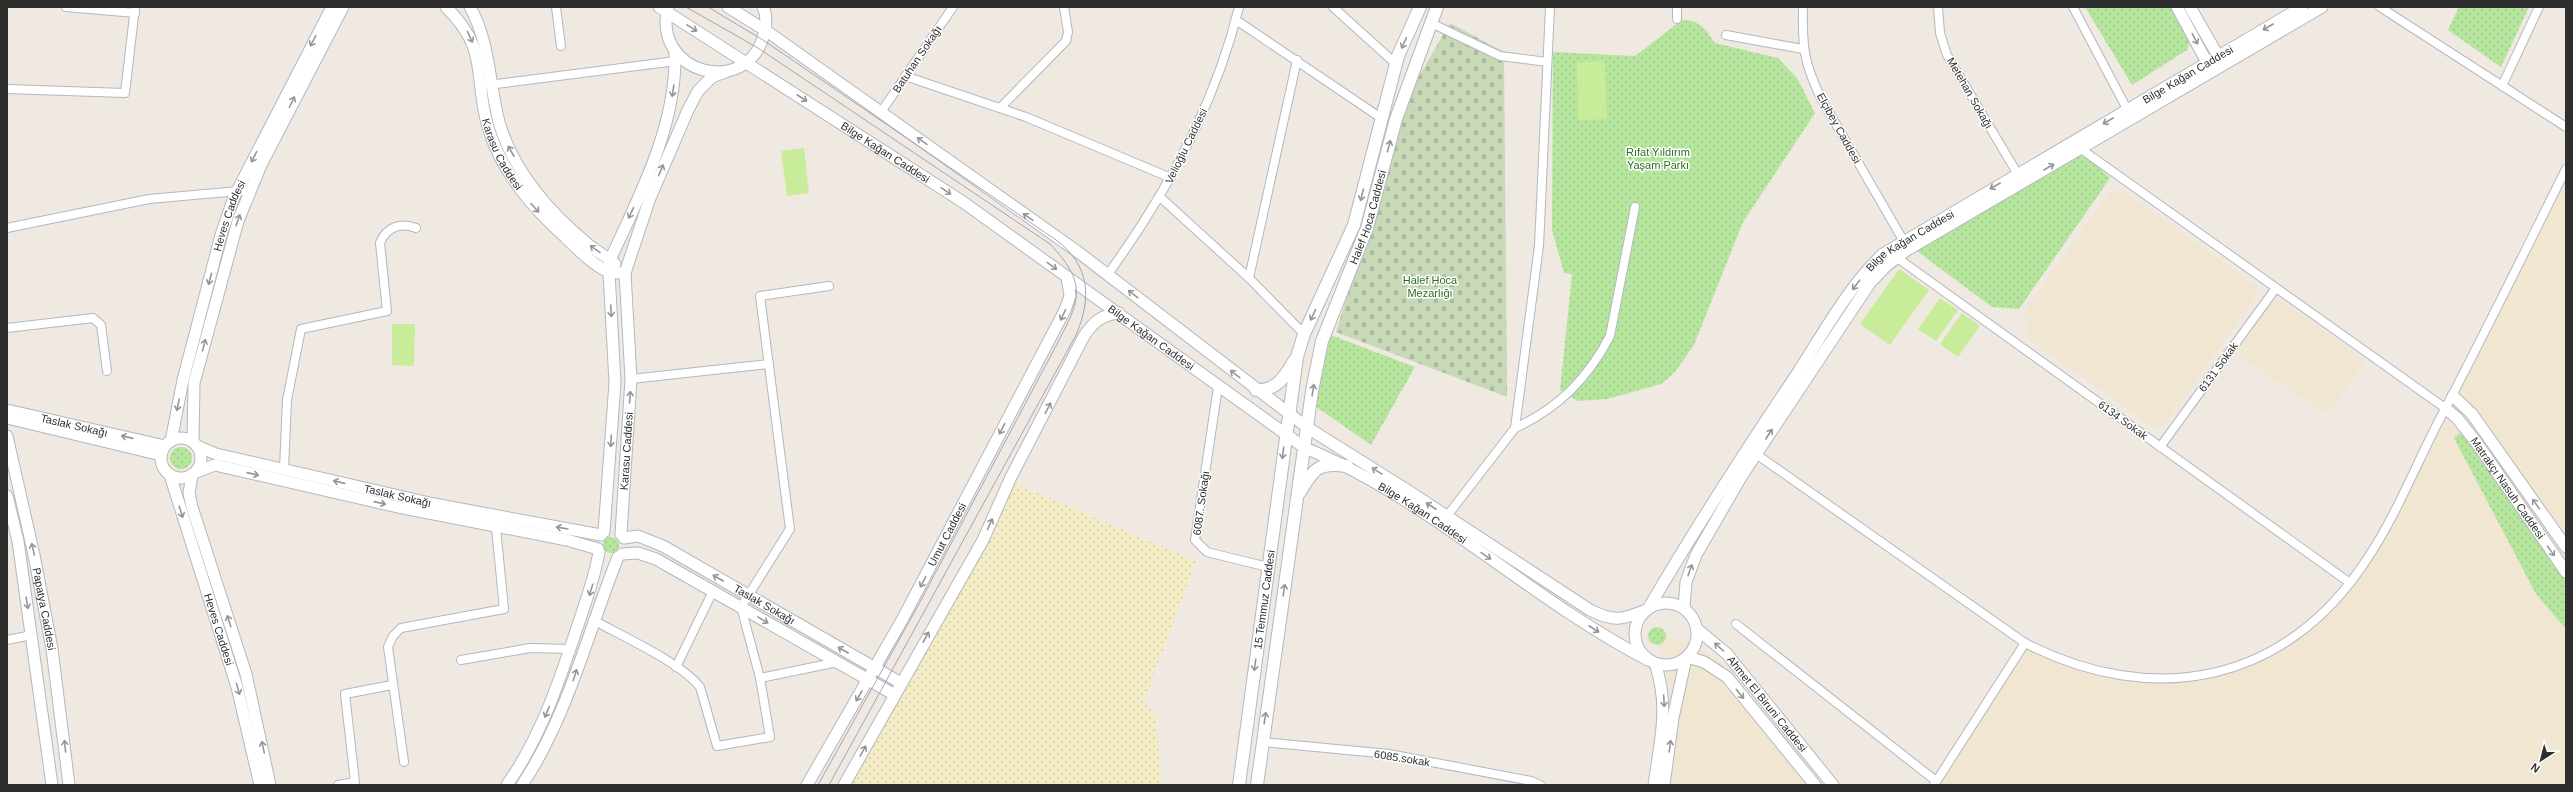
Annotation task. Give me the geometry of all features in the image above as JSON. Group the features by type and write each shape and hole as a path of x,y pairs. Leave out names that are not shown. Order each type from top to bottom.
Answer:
{"main road":[{"name":"Halef Hoca Caddesi","path":"1288,414 1297,357 1304,334 1354,225 1396,64 1420,7"},
{"name":"Halef Hoca Caddesi","path":"1308,428 1312,391 1322,341 1367,228 1396,119 1437,7"},
{"path":"1256,390 1264,390 1280,382 1297,357"},
{"name":"15 Temmuz Caddesi","path":"1239,785 1288,414"},
{"name":"15 Temmuz Caddesi","path":"1257,785 1261,742 1308,428"},
{"path":"1298,496 1312,473 1321,466 1329,463 1347,466"}],"street":[{"path":"7,88 125,93 135,10 66,7"},
{"name":"Heves Caddesi","path":"166,447 221,236 237,191 332,7"},
{"name":"Heves Caddesi","path":"195,444 194,383 231,241 250,190 294,98 343,7"},
{"name":"Karasu Caddesi","path":"446,7 471,36 508,146 523,172 539,195 571,228 625,273 631,379 623,536"},
{"name":"Karasu Caddesi","path":"470,7 482,35 487,85 484,112 492,138 512,178 544,218 576,248 609,272 615,383 602,533"},
{"path":"556,7 561,46"},
{"name":"Bilge Kağan Caddesi","path":"728,7 765,30 1108,274 1256,390 1308,428 1599,615 1623,620 1646,609 1717,495 1853,289 1876,261 1903,240 2127,110 2210,67"},
{"path":"665,9 667,34 676,57 671,103 656,153 610,260 609,272 625,273 650,198 688,110 702,87 712,77 746,62 753,56 762,42 765,30 763,7"},
{"name":"Batuhan Sokağı","path":"881,112 953,7"},
{"path":"1000,108 1066,41 1068,32 1064,7"},
{"name":"Velioğlu Caddesi","path":"1108,274 1160,197 1171,178 1210,95 1236,20 1239,7"},
{"path":"1332,7 1396,64"},
{"path":"1515,428 1539,246 1550,7"},
{"path":"1677,7 1677,19"},
{"name":"Elçibey Caddesi","path":"1802,7 1803,49 1812,77 1822,100 1903,240"},
{"name":"Metehan Sokağı","path":"1938,7 1940,33 1947,55 2017,174"},
{"path":"2073,7 2127,110"},
{"path":"2177,7 2210,67"},
{"path":"2190,7 2220,61"},
{"name":"Bilge Kağan Caddesi","path":"1684,608 1686,582 1696,555 1756,454 1870,283 1896,257 2081,149 2302,7"},
{"name":"Bilge Kağan Caddesi","path":"2220,61 2322,7"},
{"path":"2380,7 2566,127"},
{"path":"2502,86 2539,7"},
{"name":"Bilge Kağan Caddesi","path":"665,9 956,197 1067,277 1120,313 1218,387 1305,448 1347,466 1404,500 1609,638 1651,662"},
{"path":"1236,20 1381,118"},
{"path":"1431,23 1500,56 1547,62"},
{"path":"1726,35 1803,49"},
{"path":"487,85 676,57 695,68 710,72 725,72"},
{"path":"1249,278 1297,60"},
{"path":"905,76 1000,108 1171,178"},
{"path":"2081,149 2445,408"},
{"path":"1756,454 2025,643 2071,664 2106,674 2146,680 2197,677 2236,666 2295,636 2320,616 2350,583 2378,542 2445,408 2453,396 2566,168"},
{"path":"7,228 149,199 250,190"},
{"path":"1160,197 1249,278 1304,334"},
{"path":"1446,516 1515,428 1546,412 1572,391 1590,370 1610,336 1635,207"},
{"path":"284,469 287,400 301,329 387,311 380,243 385,233 393,227 406,225 416,228"},
{"name":"6134 Sokak","path":"1896,257 2350,583"},
{"name":"Umut Caddesi","path":"808,785 875,668 1065,310 1070,296 1067,277"},
{"path":"593,620 689,675 700,687 717,746 770,737 760,678 741,607 790,529 760,296 829,286"},
{"name":"6131 Sokak","path":"2160,447 2276,288"},
{"path":"844,785 982,540 1011,477 1084,336 1095,321 1101,316 1120,313"},
{"path":"7,328 93,318 101,326 107,371"},
{"path":"631,379 769,364"},
{"name":"6087. Sokağı","path":"1218,387 1195,540 1207,552 1268,567"},
{"name":"Matrakçı Nasuh Caddesi","path":"2453,396 2472,414 2566,548"},
{"name":"Matrakçı Nasuh Caddesi","path":"2445,408 2456,418 2476,442 2566,572"},
{"name":"Taslak Sokağı","path":"7,410 166,447"},
{"name":"Taslak Sokağı","path":"7,418 166,447"},
{"name":"Papatya Caddesi","path":"7,436 36,562 52,649 69,785"},
{"path":"182,438 195,444 201,456 194,474 180,479 170,475 162,466 166,447 182,438"},
{"name":"Taslak Sokağı","path":"195,444 216,454 434,504 602,533"},
{"name":"Taslak Sokağı","path":"194,474 215,465 496,528 567,540 598,551"},
{"name":"Heves Caddesi","path":"194,474 189,493 192,507 246,674 270,785"},
{"name":"Heves Caddesi","path":"170,475 237,687 260,785"},
{"name":"Papatya Caddesi","path":"7,496 18,542 52,785"},
{"path":"404,762 392,686 388,647 393,636 401,628 504,609 496,528"},
{"path":"507,785 525,758 544,720 571,649 596,572 598,551 597,543 602,533 613,530 623,536 626,546 620,556 593,620 560,715 543,751 522,785"},
{"name":"Taslak Sokağı","path":"623,536 638,536 650,540 901,683"},
{"path":"598,551 605,558 620,556"},
{"name":"Taslak Sokağı","path":"620,556 638,553 647,555 713,591 894,695"},
{"path":"676,667 713,591"},
{"path":"1654,785 1664,707 1662,686 1651,662 1637,647 1634,631 1640,616 1646,609 1660,603 1668,603 1684,608 1690,614 1697,629 1695,645 1686,657 1673,718 1664,785"},
{"path":"1736,624 1935,783 2025,643"},
{"name":"Ahmet El Biruni Caddesi","path":"1697,629 1727,654 1833,785"},
{"path":"7,640 32,634"},
{"path":"460,660 530,648 571,649"},
{"path":"1651,662 1671,665 1686,657"},
{"name":"Ahmet El Biruni Caddesi","path":"1686,657 1704,662 1727,677 1815,785"},
{"path":"760,678 838,662"},
{"path":"338,785 355,782 345,694 392,686"},
{"name":"6085.sokak","path":"1261,742 1389,754 1531,781 1540,785"}],"shaded area":[{"path":"2566,170 2566,785 1935,785 2027,644 2045,653 2134,679 2227,670 2302,630 2363,566"},
{"path":"2123,191 2256,286 2255,298 2163,426 2152,426 2030,340 2023,314 2109,192"},
{"path":"2281,300 2366,361 2327,414 2236,354 2272,303"},
{"path":"1656,637 1675,639 1694,644 1720,661 1822,785 1659,785 1670,697 1665,661"}],"green space":[{"path":"2085,7 2173,7 2191,38 2187,50 2132,85"},
{"path":"2459,7 2529,7 2501,67 2448,30"},
{"name":"Rıfat Yıldırım Yaşam Parkı","path":"1682,20 1688,20 1702,26 1715,43 1778,58 1797,78 1815,113 1743,222 1694,345 1675,372 1661,384 1607,399 1578,401 1560,390 1572,274 1564,273 1552,230 1553,52 1635,56"},
{"name":"Halef Hoca Mezarlığı","path":"1450,23 1504,52 1507,397 1336,332 1414,85"},
{"path":"1605,61 1607,119 1578,120 1577,62"},
{"path":"804,148 809,193 787,196 781,151"},
{"path":"2082,152 2110,178 2019,309 1992,307 1914,249"},
{"path":"1899,269 1929,290 1890,345 1860,324"},
{"path":"1940,298 1958,310 1936,341 1918,329"},
{"path":"1962,313 1980,326 1958,357 1940,344"},
{"path":"392,324 415,324 414,366 392,365"},
{"path":"1328,334 1415,367 1371,445 1315,406 1318,377"},
{"path":"2464,430 2566,577 2566,629 2536,594 2454,438"},
{"path":"181,447 189,450 192,458 189,466 181,469 173,466 170,458 173,450"},
{"path":"611,537 617,539 619,545 617,551 611,553 605,551 603,545 605,539"},
{"path":"1657,627 1663,630 1666,636 1663,642 1657,645 1651,642 1648,636 1651,630"}],"sand":[{"path":"1007,480 1196,561 1144,701 1156,718 1161,785 845,785 944,607"}],"tram line":[{"path":"686,7 758,48 1050,244 1062,258 1075,281 1075,303 1065,328 919,604 818,785"},
{"path":"708,7 763,40 1056,240 1076,260 1085,283 1086,295 1084,308 1076,335 829,785"}]}
